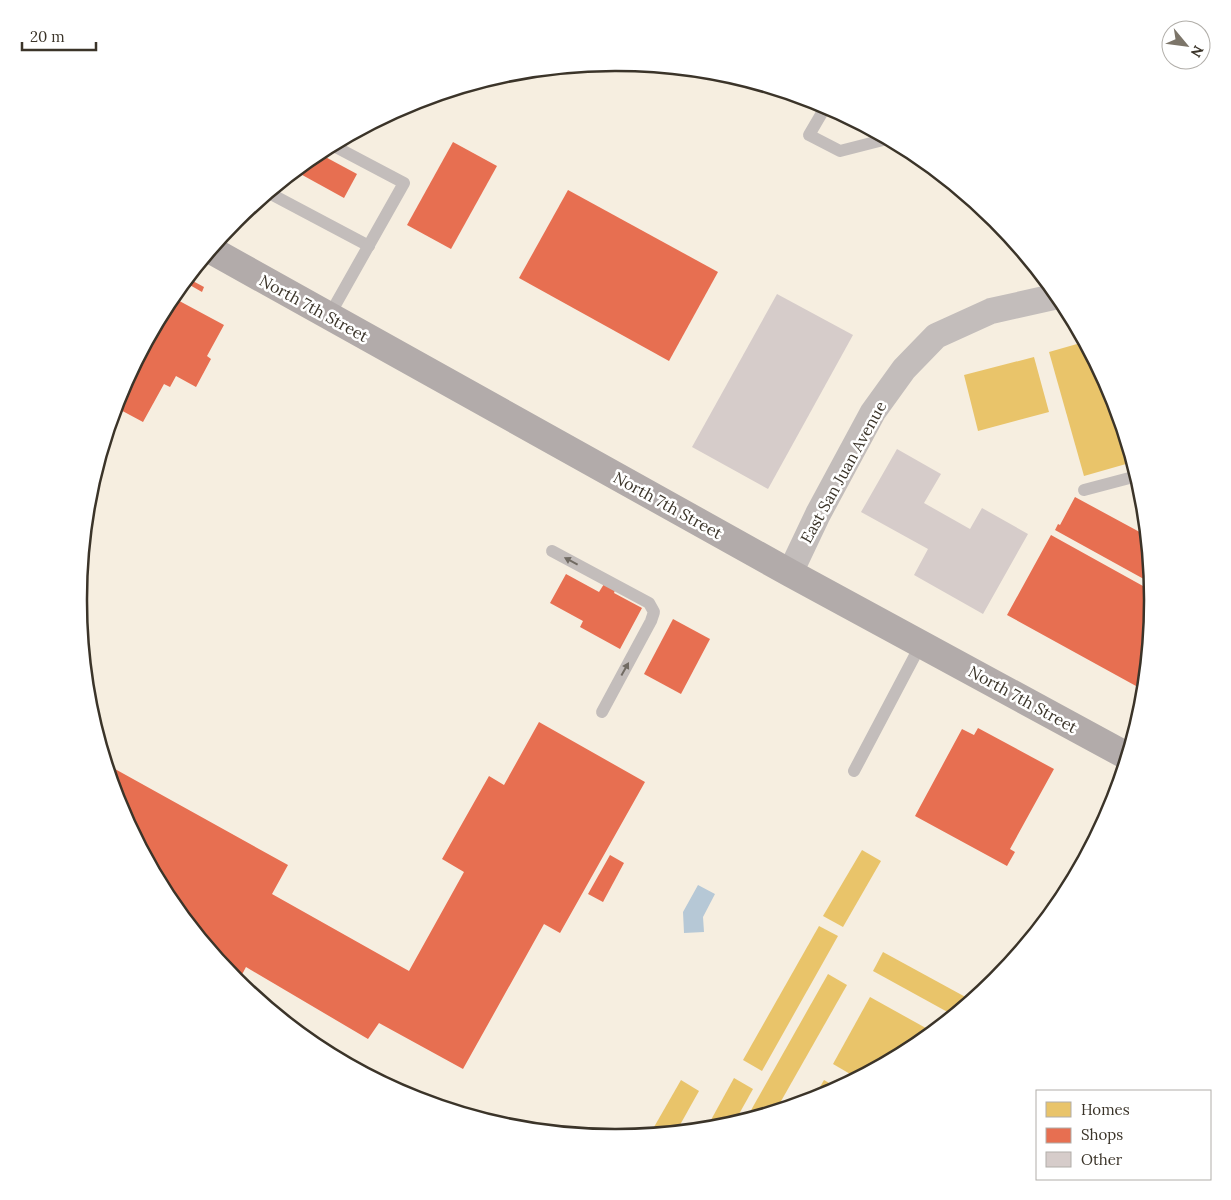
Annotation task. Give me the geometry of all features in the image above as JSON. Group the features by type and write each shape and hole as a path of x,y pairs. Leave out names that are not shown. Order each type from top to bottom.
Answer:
{"main road":[{"name":"North 7th Street","path":"216,253 790,573 1121,753"}],"street":[{"name":"East San Juan Avenue","path":"790,573 818,514 873,412 904,369 936,336 991,311 1049,298"}],"lane":[{"path":"822,113 810,135 840,151 878,141"},
{"path":"329,316 404,183 340,149"},
{"path":"275,196 369,246"},
{"path":"1084,490 1130,478"},
{"path":"552,551 649,603 654,612 602,712"},
{"path":"854,771 921,644"}],"water":[{"path":"698,885 715,894 703,917 704,932 684,933 683,912"}],"building: Homes":[{"path":"1077,344 1090,366 1104,398 1126,464 1084,476 1049,352"},
{"path":"1034,357 1049,412 978,431 964,375"},
{"path":"862,850 881,861 843,927 823,916"},
{"path":"819,926 838,936 762,1071 743,1060"},
{"path":"883,952 965,997 947,1012 873,971"},
{"path":"828,974 847,985 780,1102 750,1111"},
{"path":"870,997 925,1028 880,1058 850,1074 833,1064"},
{"path":"734,1078 753,1089 739,1114 711,1120"},
{"path":"681,1080 699,1091 680,1125 654,1128"},
{"path":"824,1080 830,1083 819,1088"}],"building: Shops":[{"path":"453,142 497,166 451,249 407,225"},
{"path":"326,157 357,174 344,198 302,175"},
{"path":"568,190 718,272 669,361 519,278"},
{"path":"194,281 204,287 202,292 191,286"},
{"path":"180,301 224,325 207,356 211,359 196,387 176,376 170,387 164,384 143,422 122,411 141,366"},
{"path":"1075,497 1140,532 1143,579 1055,530 1058,524 1060,525"},
{"path":"1051,535 1144,586 1143,635 1140,669 1136,686 1007,615"},
{"path":"566,574 599,592 604,584 615,590 614,593 642,608 620,649 580,627 583,621 550,603"},
{"path":"673,619 710,639 681,694 644,674"},
{"path":"539,722 645,782 560,933 544,924 463,1069 379,1023 368,1039 246,967 242,974 218,949 176,894 141,834 115,769 288,865 272,894 409,971 464,872 442,859 489,776 504,785"},
{"path":"978,728 1054,769 1010,849 1015,852 1007,866 915,816 962,729 974,735"},
{"path":"610,855 624,863 603,902 588,894"}],"building: Other":[{"path":"777,294 853,335 768,489 692,447"},
{"path":"897,449 941,474 924,503 970,529 982,508 1028,534 983,614 914,575 928,549 861,512"}]}
